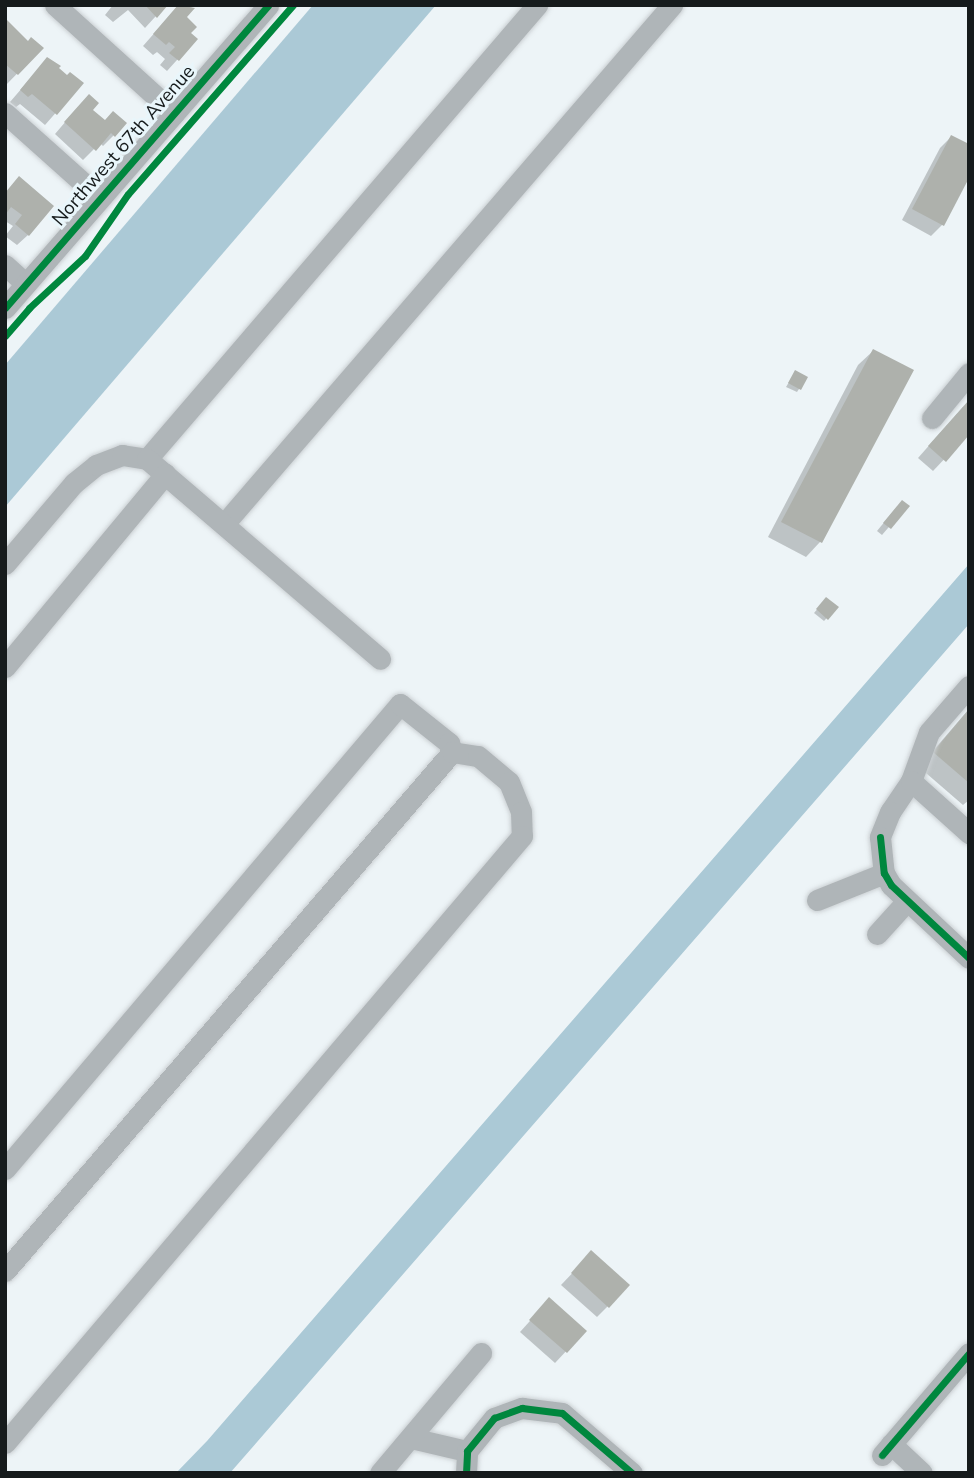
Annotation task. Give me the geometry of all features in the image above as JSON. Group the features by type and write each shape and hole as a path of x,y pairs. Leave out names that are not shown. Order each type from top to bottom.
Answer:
{"street":[{"path":"55,5 174,113"},
{"name":"Northwest 67th Avenue","path":"5,309 268,5"},
{"path":"147,459 537,5"},
{"path":"224,524 673,5"},
{"path":"5,113 100,198"},
{"path":"5,265 26,284"},
{"path":"932,418 968,370"},
{"path":"5,564 74,483 96,465 121,455 147,459 380,659"},
{"path":"5,667 165,474"},
{"path":"969,686 929,732 911,781 890,812 880,837 884,873 905,902 969,958"},
{"path":"5,1170 400,704 449,743 452,752"},
{"path":"5,1271 452,752"},
{"path":"5,1443 522,836 521,813 509,782 478,756 452,752"},
{"path":"911,781 969,833"},
{"path":"817,900 884,873"},
{"path":"877,934 905,902"},
{"path":"380,1473 481,1353"},
{"path":"922,1473 887,1450 969,1353"},
{"path":"466,1473 467,1451 494,1418 522,1408 562,1413 632,1473"},
{"path":"411,1438 467,1451"}],"water":[{"path":"313,5 436,5 5,507 5,365"},
{"path":"969,564 969,624 230,1473 176,1473 207,1441"}],"building":[{"path":"145,5 168,5 157,18"},
{"path":"178,5 195,8 187,17 197,27 191,33 198,39 179,61 169,53 175,47 169,42 166,45 153,34"},
{"path":"5,18 28,41 31,37 44,48 18,75 5,64"},
{"path":"47,57 61,66 59,68 67,75 70,72 84,83 57,115 32,94 28,97 20,90"},
{"path":"89,94 99,103 93,110 105,120 113,111 127,123 115,137 111,133 96,151 64,122"},
{"path":"951,135 969,144 969,178 944,226 912,209"},
{"path":"19,176 54,206 29,236 15,224 22,215 11,207 5,215 5,193"},
{"path":"873,349 914,370 822,543 781,522"},
{"path":"795,370 808,377 801,390 788,383"},
{"path":"969,400 969,435 946,462 928,446"},
{"path":"902,500 910,506 891,529 883,523"},
{"path":"826,597 839,607 828,620 816,609"},
{"path":"969,709 969,783 933,752"},
{"path":"591,1250 630,1285 609,1308 571,1273"},
{"path":"549,1297 587,1331 567,1353 529,1320"}],"cycle path":[{"path":"5,308 268,5"},
{"path":"5,336 29,308 85,256 128,194 293,5"},
{"path":"880,837 884,873 891,885 969,958"},
{"path":"882,1455 969,1353"},
{"path":"466,1473 467,1451 494,1418 522,1408 562,1413 632,1473"}]}
